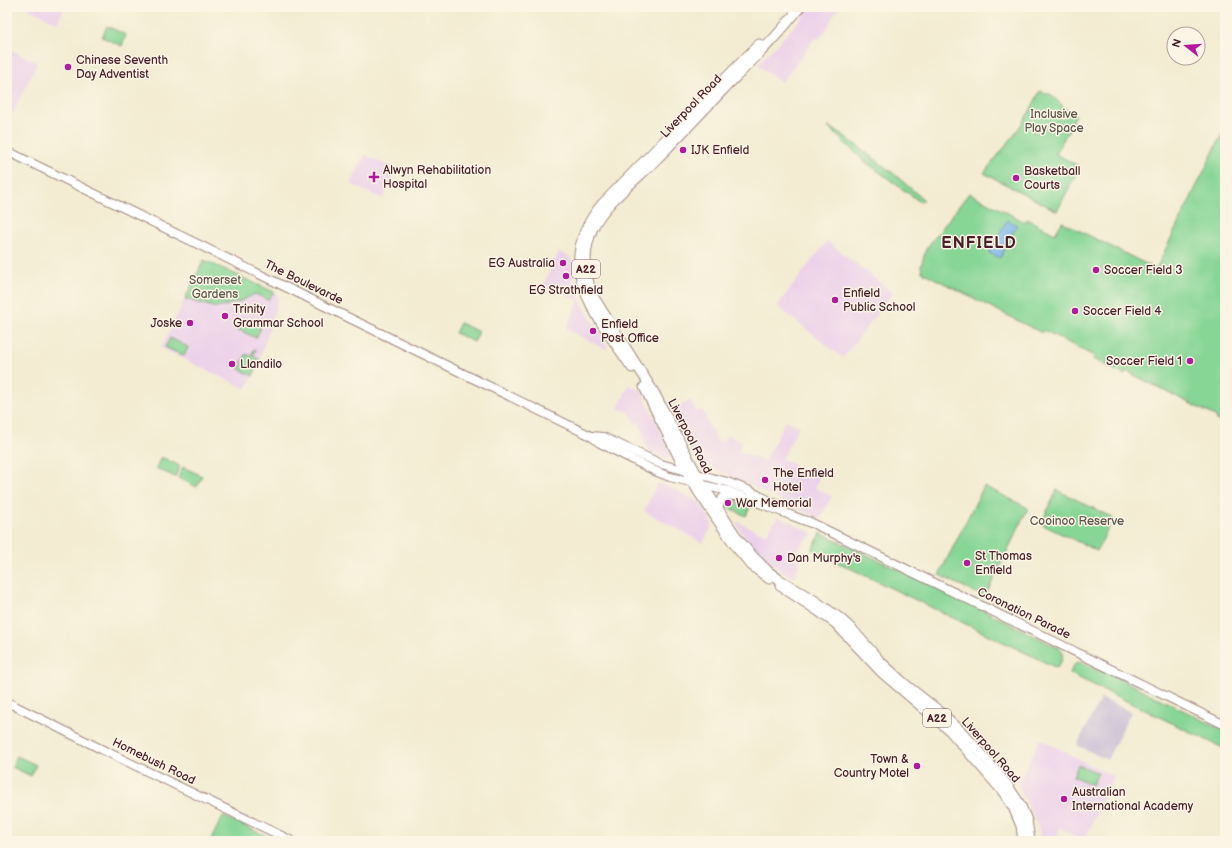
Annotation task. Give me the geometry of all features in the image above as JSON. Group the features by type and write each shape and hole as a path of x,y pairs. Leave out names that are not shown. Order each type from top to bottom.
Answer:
{"highway":[{"name":"Liverpool Road","path":"792,7 752,52 602,204 587,226 581,241 578,264 581,283 586,297 597,316 643,386 686,472 697,480 738,539 759,563 780,580 814,600 841,619 853,630 880,661 904,684 942,713 963,733 1008,786 1020,804 1028,820 1030,841"},
{"name":"Liverpool Road","path":"800,7 749,64 606,209 596,224 587,247 585,259 589,286 593,296 655,394 697,480 736,547 752,566 772,582 835,623 881,672 950,731 1003,792 1013,807 1021,826 1023,841"}],"main road":[{"name":"The Boulevarde","path":"7,151 591,436 600,443 655,471 670,477 697,480"},
{"name":"The Boulevarde","path":"591,436 603,437 661,464 686,472"},
{"path":"661,464 667,464 672,460 676,450"},
{"name":"Coronation Parade","path":"697,480 811,523"},
{"name":"Coronation Parade","path":"697,480 727,482 748,490 811,523 1225,725"},
{"path":"718,510 720,500 723,497 743,497"},
{"name":"Homebush Road","path":"7,702 292,841"}],"shaded area":[{"path":"26,7 65,7 57,23"},
{"path":"810,7 840,7 819,39 815,38 783,81 780,82 759,66 759,63 790,31"},
{"path":"7,48 37,63 7,125"},
{"name":"Alwyn Rehabilitation Hospital","path":"365,155 397,170 383,199 351,184"},
{"name":"Enfield Public School","path":"827,241 893,293 843,358 777,306"},
{"path":"559,252 570,257 573,262 574,283 577,293 608,347 607,349 566,329 579,301 556,289 554,292 543,286"},
{"name":"Trinity Grammar School","path":"204,260 274,292 279,296 258,366 246,389 161,348"},
{"path":"629,385 641,390 672,456 665,459 649,452 643,439 645,437 639,422 635,424 630,413 618,408"},
{"path":"690,400 697,412 702,410 716,440 723,442 727,435 742,442 738,451 764,462 786,420 799,426 782,459 820,477 815,488 832,496 820,519 695,459 670,410"},
{"path":"659,482 699,502 712,522 712,526 703,543 644,511"},
{"path":"778,516 814,534 803,542 799,550 803,555 794,577 790,577 763,557 741,532 736,523 736,521 766,535"},
{"path":"1101,698 1131,712 1107,760 1077,745"},
{"name":"Australian International Academy","path":"1040,739 1114,777 1084,841 1060,828 1055,841 1040,841 1039,828 1018,786"}],"green space":[{"path":"107,26 126,35 122,46 102,37"},
{"name":"Inclusive Play Space","path":"1040,91 1045,94 1050,94 1068,111 1076,115 1056,154 1080,167 1057,211 984,173 1015,134 1030,111"},
{"path":"828,127 839,132 893,173 924,200 920,202 863,160"},
{"path":"1225,128 1225,425 1216,420 1217,417 1126,371 1125,375 1093,359 1094,356 1044,330 1042,333 922,272 921,266 926,249 969,193 1025,222 1027,219 1055,234 1062,222 1156,269"},
{"name":"Somerset Gardens","path":"204,260 274,292 268,300 255,294 241,301 217,308 185,299"},
{"path":"243,319 261,328 256,338 237,329"},
{"path":"460,323 479,332 474,342 455,333"},
{"path":"170,338 188,347 184,356 165,347"},
{"path":"254,349 256,350 253,356 260,360 253,376 239,369 246,354 251,356"},
{"path":"161,457 180,466 175,477 156,468"},
{"path":"183,467 202,476 197,487 178,478"},
{"path":"984,486 1028,508 985,597 939,575"},
{"name":"Cooinoo Reserve","path":"1057,490 1113,518 1097,551 1041,524"},
{"path":"728,499 751,505 746,516 726,505 725,500"},
{"path":"821,533 971,604 1062,650 1063,653 1060,664 1057,668 812,550"},
{"path":"1076,662 1082,663 1098,671 1102,670 1225,731 1225,749 1073,675 1070,673"},
{"path":"17,756 36,765 31,776 12,767"},
{"path":"1078,765 1098,773 1092,785 1073,776"},
{"path":"223,816 277,841 210,841"}],"water":[{"path":"1007,220 1017,225 1000,258 989,253"}],"place":[{"name":"Chinese Seventh Day Adventist","path":"68,67"},
{"name":"IJK Enfield","path":"683,150"},
{"name":"Alwyn Rehabilitation Hospital","path":"374,177"},
{"name":"Basketball Courts","path":"1016,178"},
{"name":"EG Australia","path":"563,263"},
{"name":"Soccer Field 3","path":"1096,270"},
{"name":"EG Strathfield","path":"566,276"},
{"name":"Enfield Public School","path":"835,300"},
{"name":"Soccer Field 4","path":"1075,311"},
{"name":"Trinity Grammar School","path":"225,316"},
{"name":"Joske","path":"190,323"},
{"name":"Enfield Post Office","path":"593,331"},
{"name":"Soccer Field 1","path":"1190,361"},
{"name":"Llandilo","path":"232,364"},
{"name":"The Enfield Hotel","path":"765,480"},
{"name":"War Memorial","path":"728,503"},
{"name":"Dan Murphy's","path":"779,558"},
{"name":"St Thomas Enfield","path":"967,563"},
{"name":"Town & Country Motel","path":"917,766"},
{"name":"Australian International Academy","path":"1064,799"}],"district":[{"name":"ENFIELD","path":"979,242"}]}
